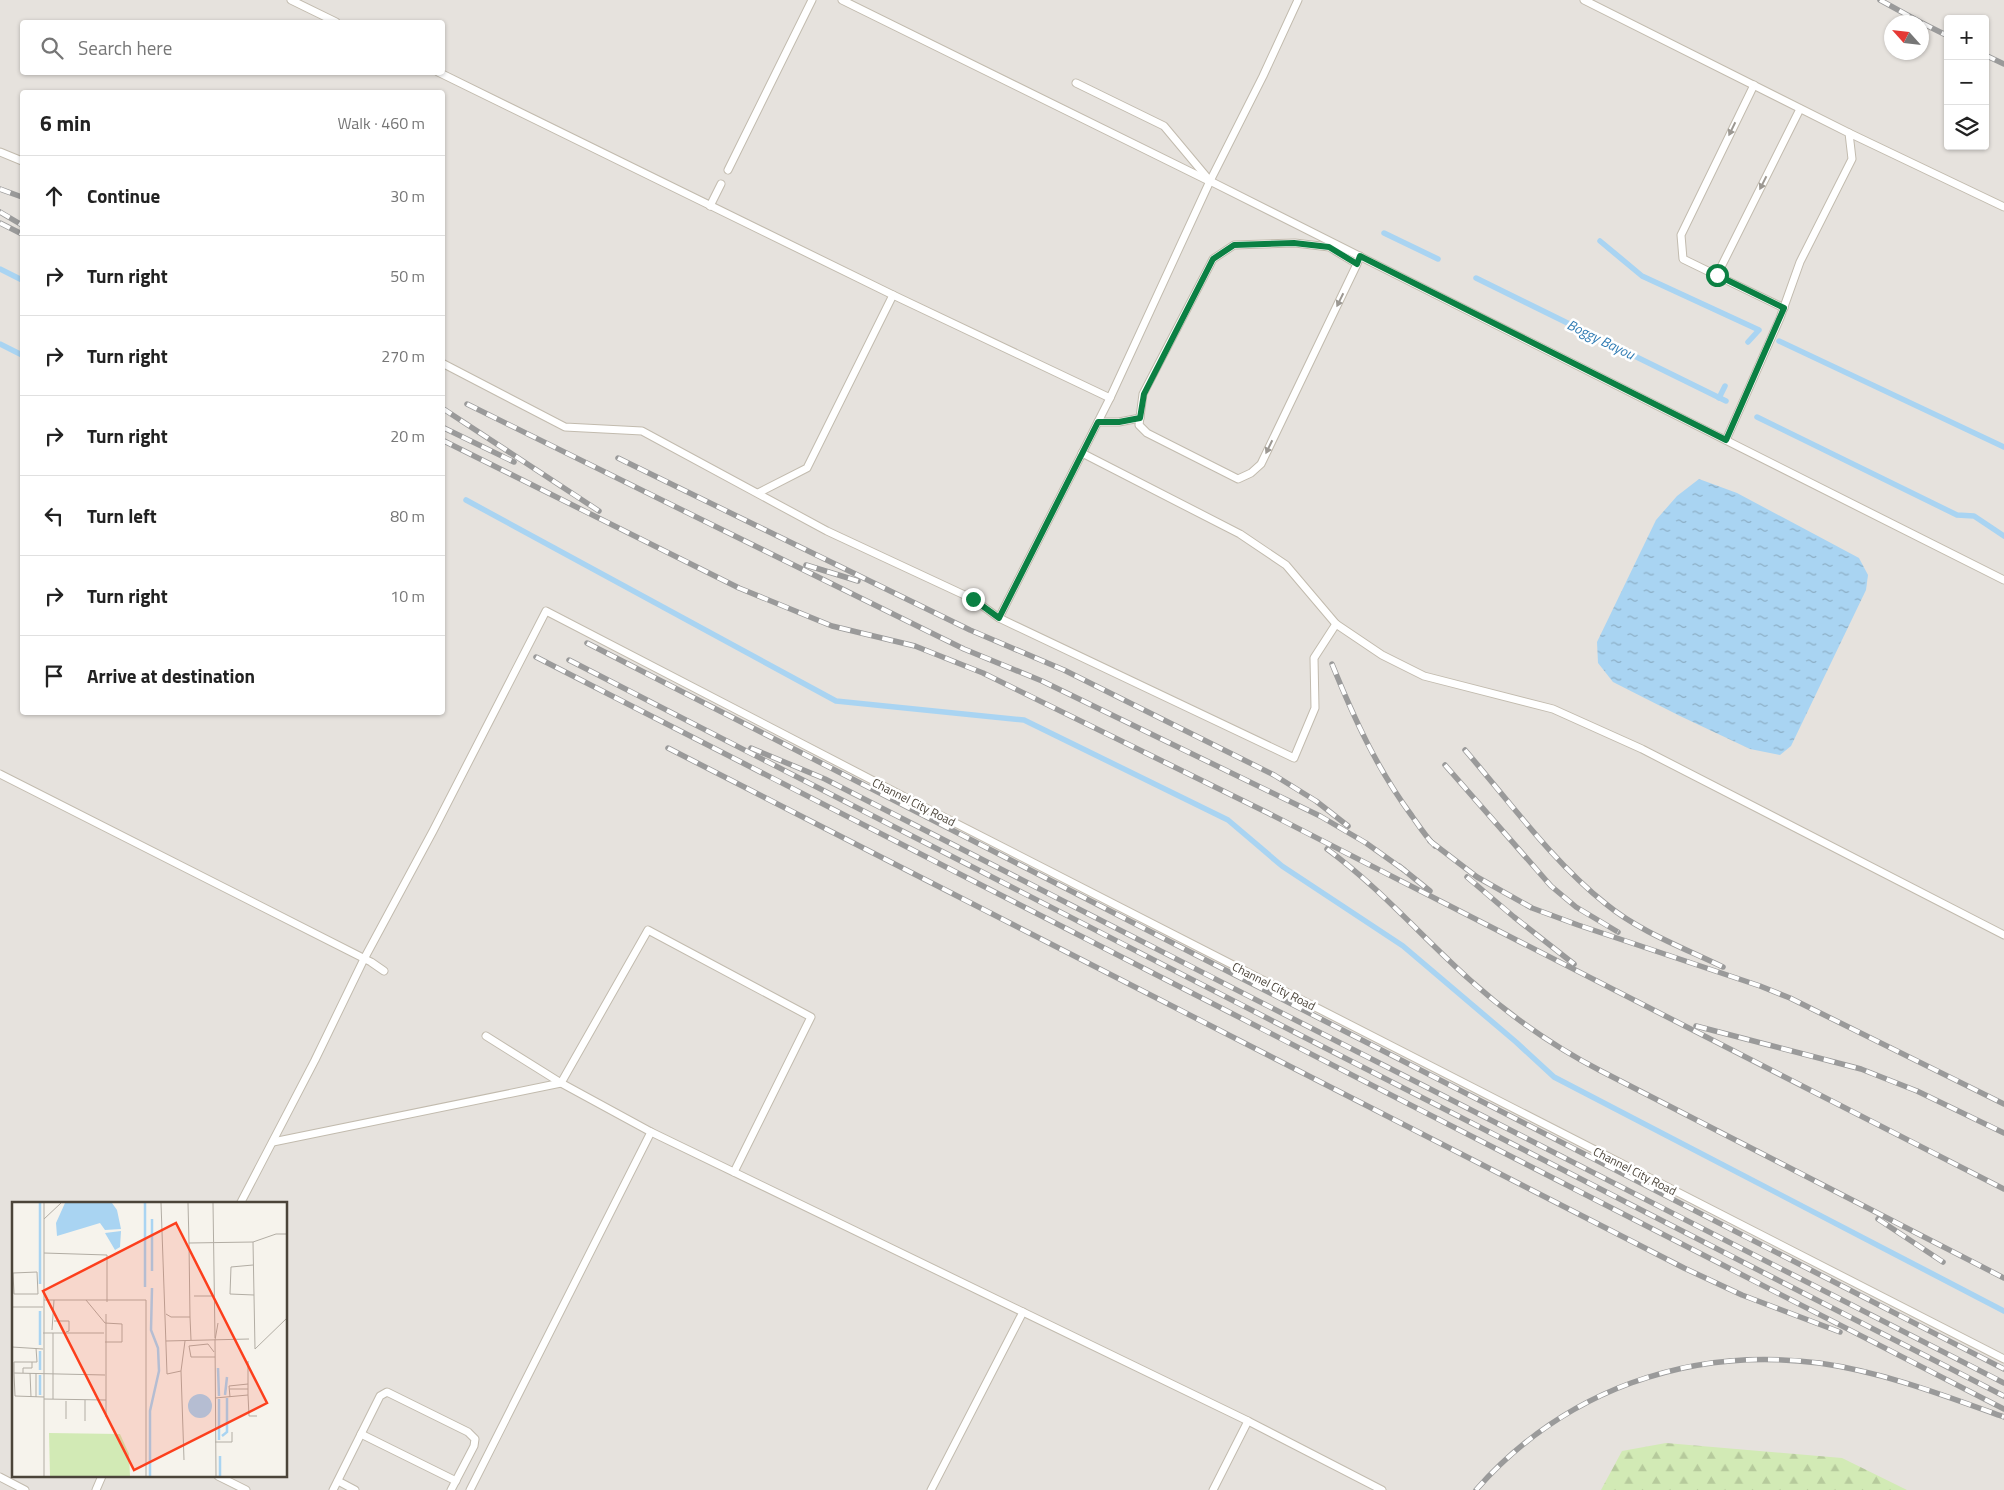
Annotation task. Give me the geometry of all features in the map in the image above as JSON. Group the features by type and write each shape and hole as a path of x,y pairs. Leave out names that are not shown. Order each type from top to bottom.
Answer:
{"lane":[{"path":"291,0 332,20"},
{"path":"728,170 812,0"},
{"path":"842,0 1210,181 2004,580"},
{"path":"999,618 1110,398 1210,181 1263,76 1298,0"},
{"path":"1584,0 1849,133 2004,207"},
{"path":"444,75 893,295 1110,398"},
{"path":"1076,83 1164,126 1210,181"},
{"path":"1754,85 1680,235 1683,258 1784,308"},
{"path":"1717,275 1800,108"},
{"path":"1726,440 1784,308 1800,262 1852,159 1849,133"},
{"path":"0,152 20,160"},
{"path":"710,206 721,184"},
{"path":"1357,264 1329,247 1294,243 1234,245 1213,259 1144,394 1139,425 1147,433 1238,479 1250,473 1261,464 1357,264 1360,256"},
{"path":"758,493 806,468 893,295"},
{"path":"445,365 565,427 642,431 827,531 973,599 999,618 1294,758 1315,708 1314,658 1336,624"},
{"path":"1098,422 1119,422 1140,418"},
{"path":"1082,453 1240,534 1286,565 1336,624 1382,654 1424,676 1553,709 1642,749 2004,935"},
{"name":"Channel City Road","path":"364,959 433,831 546,611 924,807 2004,1359"},
{"path":"0,774 364,959 384,971"},
{"path":"273,1142 561,1083 648,930 811,1017 734,1172"},
{"path":"241,1202 315,1060 364,959"},
{"path":"486,1036 561,1083 651,1132 1248,1421 1382,1490"},
{"path":"470,1490 651,1132"},
{"path":"931,1490 1022,1312"},
{"path":"333,1490 380,1396 388,1392 468,1432 474,1439 474,1446 451,1490"},
{"path":"1213,1490 1248,1421"},
{"path":"361,1434 456,1481"},
{"path":"0,1477 25,1490"},
{"path":"96,1490 101,1478"},
{"path":"222,1478 246,1490"},
{"path":"338,1481 355,1490"}],"shaded area":[{"path":"0,0 2004,0 2004,1490 0,1490"}],"green space":[{"path":"1666,1443 1842,1458 1907,1490 1601,1490 1622,1451"}],"water":[{"path":"1699,479 1737,493 1859,558 1868,575 1866,590 1791,746 1780,755 1750,749 1680,716 1613,682 1598,663 1597,642 1656,520 1677,496"}],"waterway":[{"name":"Boggy Bayou","path":"1384,233 1438,259"},
{"path":"1600,241 1642,276 1759,330 1748,342"},
{"path":"0,269 20,279"},
{"name":"Boggy Bayou","path":"1476,278 1726,401"},
{"path":"1779,341 2004,447"},
{"path":"0,344 20,354"},
{"path":"1719,398 1725,386"},
{"name":"Boggy Bayou","path":"1757,417 1957,515 1974,516 2004,536"},
{"path":"466,500 836,701 1024,720 1228,820 1282,866 1403,946 1516,1042 1554,1077 2004,1311"}],"railway":[{"path":"1880,0 1907,15"},
{"path":"1929,26 1944,34"},
{"path":"1989,57 2004,64"},
{"path":"0,189 20,196"},
{"path":"0,212 20,224"},
{"path":"0,223 20,233"},
{"path":"467,404 964,649 1042,681 1320,816 1366,843 1404,870"},
{"path":"445,410 599,511"},
{"path":"445,428 514,462"},
{"path":"445,441 739,588 832,626 915,646 983,673 1268,813 2004,1189"},
{"path":"618,458 970,630 1064,670 1274,775 1316,801 1348,826"},
{"path":"806,565 858,581"},
{"path":"587,643 2004,1369"},
{"path":"536,657 2004,1409"},
{"path":"569,660 2004,1396"},
{"path":"1332,664 1377,761 1399,798 1435,846"},
{"path":"668,748 1684,1268 1742,1295 1840,1332"},
{"path":"751,748 825,779 2004,1383"},
{"path":"1465,750 1568,870 1606,904 1633,923 1723,967"},
{"path":"1445,765 1551,886 1576,907 1618,932"},
{"path":"1430,841 1477,877 1532,908 1790,998 2004,1104"},
{"path":"1327,849 1365,879 1452,964 1485,993 1549,1041 1601,1071 2004,1278"},
{"path":"1399,866 1430,891"},
{"path":"1467,877 1574,964"},
{"path":"1696,1026 1861,1069 1917,1091 2004,1133"},
{"path":"1878,1219 1943,1262"},
{"path":"1476,1490 1510,1455 1548,1426 1588,1402 1631,1383 1676,1370 1722,1362 1770,1360 1819,1363 1843,1367 1913,1385 2004,1417"}],"route":[{"path":"973,599 999,618 1098,422 1119,422 1140,418 1144,394 1213,259 1234,245 1294,243 1329,247 1357,264 1360,256 1726,440 1784,308 1717,275"}]}
